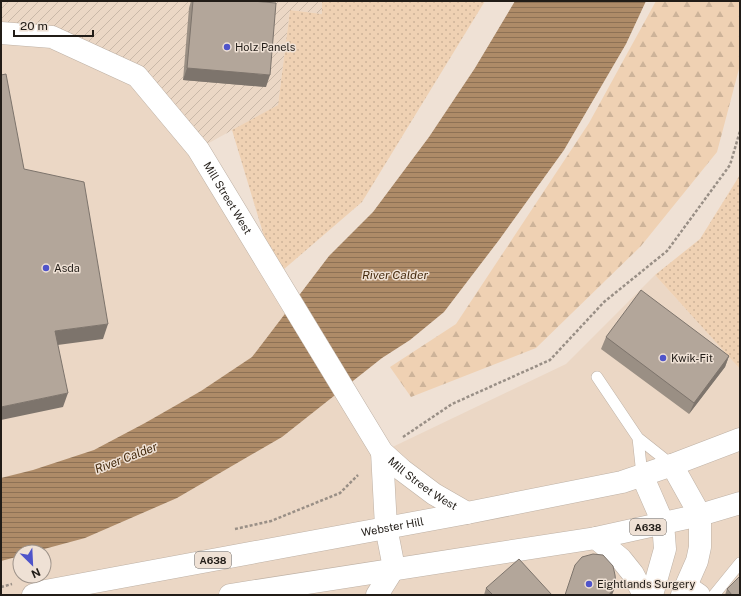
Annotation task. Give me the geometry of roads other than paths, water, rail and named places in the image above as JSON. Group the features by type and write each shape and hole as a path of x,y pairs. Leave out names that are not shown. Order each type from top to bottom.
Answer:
{"main road":[{"name":"Mill Street West","path":"1,33 52,37 136,76 198,149 382,452 402,470 434,494 467,513"},
{"name":"Webster Hill","path":"36,594 386,527 467,513 622,482 740,439"},
{"name":"Mill Street West","path":"382,452 386,527 394,568"},
{"path":"672,465 700,514 700,546 689,592"},
{"name":"A638","path":"642,475 663,523 665,548 652,595"},
{"path":"700,514 740,503"},
{"name":"A638","path":"230,595 394,568 596,538 700,514"},
{"path":"596,538 621,559 633,574 644,595"},
{"path":"377,595 394,568"},
{"path":"288,586 310,595"}],"lane":[{"path":"597,377 638,438 672,465"},
{"path":"638,438 642,475"},
{"path":"714,595 740,562"}],"water":[{"name":"River Calder","path":"515,1 646,1 626,44 564,150 499,240 444,312 410,340 382,358 282,437 177,498 85,538 52,547 52,544 12,544 12,558 1,561 1,478 33,470 94,450 201,391 252,357 329,256 373,212 429,137 475,68"}],"place":[{"name":"Holz Panels","path":"227,47"},
{"name":"Asda","path":"46,268"},
{"name":"Kwik-Fit","path":"663,358"},
{"name":"Eightlands Surgery","path":"589,584"}]}
